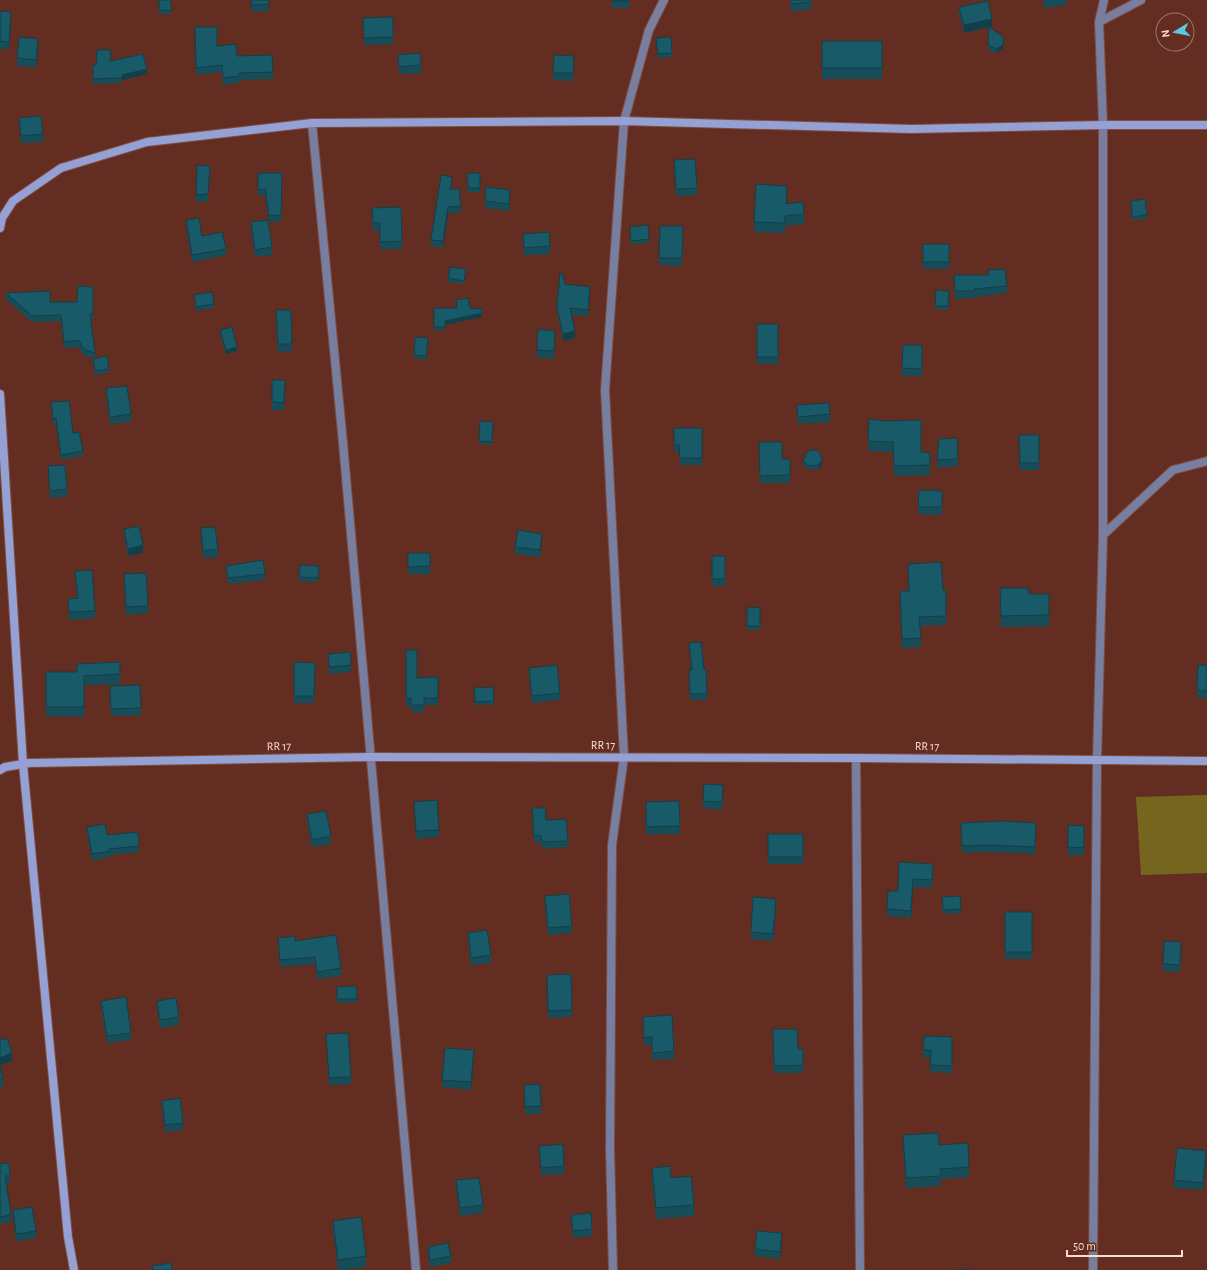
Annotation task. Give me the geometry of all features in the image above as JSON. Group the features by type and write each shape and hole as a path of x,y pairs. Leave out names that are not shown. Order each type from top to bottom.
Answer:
{"street":[{"path":"613,1270 610,1149 612,845 624,758 605,390 624,121 649,30 664,0"},
{"path":"1093,1270 1097,760 1103,535 1103,125 1099,22 1104,0"},
{"path":"1099,22 1141,0"},
{"path":"0,228 2,218 13,201 61,168 147,142 312,123 624,121 910,129 1103,125 1207,125"},
{"path":"312,123 342,435 416,1270"},
{"path":"0,394 23,764 68,1237 74,1270"},
{"path":"1103,535 1173,470 1207,462"},
{"name":"RR 17","path":"0,770 23,764 370,757 856,758 1207,761"},
{"path":"856,758 860,1270"}],"shaded area":[{"path":"1207,795 1207,873 1141,875 1136,797"}],"building":[{"path":"159,0 171,0 171,11 159,10"},
{"path":"251,0 268,0 269,4 252,5"},
{"path":"629,0 629,1 612,1"},
{"path":"791,0 811,0 811,2 791,4"},
{"path":"988,1 992,19 964,25 959,7"},
{"path":"0,11 11,12 9,42 0,41"},
{"path":"393,17 393,37 364,38 363,18"},
{"path":"195,27 217,27 217,46 236,44 237,56 272,55 273,72 239,73 239,76 223,78 222,65 196,68"},
{"path":"989,27 1001,35 1004,39 1003,45 996,49 989,46"},
{"path":"19,37 38,39 36,60 17,58"},
{"path":"671,37 672,53 658,54 656,38"},
{"path":"822,41 882,41 882,68 822,68"},
{"path":"97,50 111,50 110,61 143,54 147,69 122,75 122,78 93,79 93,65 96,65"},
{"path":"420,53 421,65 399,67 398,55"},
{"path":"554,55 574,56 573,73 553,73"},
{"path":"41,116 43,134 21,136 19,118"},
{"path":"695,159 697,188 676,189 674,160"},
{"path":"197,165 210,166 208,194 196,195"},
{"path":"258,173 282,173 281,215 269,216 265,189 258,190"},
{"path":"467,173 480,173 480,188 468,188"},
{"path":"441,175 452,177 450,189 459,189 461,206 448,207 443,241 431,240"},
{"path":"756,184 787,186 786,204 803,202 804,214 785,216 785,223 754,222"},
{"path":"486,187 510,190 509,204 485,201"},
{"path":"1145,199 1147,215 1132,217 1131,201"},
{"path":"401,207 402,241 380,242 380,223 373,223 372,208"},
{"path":"199,218 202,236 222,232 226,249 192,255 186,220"},
{"path":"268,220 272,247 255,250 251,222"},
{"path":"648,225 649,239 631,241 630,227"},
{"path":"660,226 683,226 682,258 659,258"},
{"path":"549,232 550,246 524,248 523,234"},
{"path":"923,244 949,244 949,262 923,262"},
{"path":"450,267 466,269 464,281 448,278"},
{"path":"1005,269 1007,286 974,289 974,291 955,291 954,275 989,275 988,270"},
{"path":"560,273 562,273 565,284 590,287 588,310 570,308 575,331 563,334 557,307"},
{"path":"78,286 93,287 93,314 90,314 95,353 83,349 79,340 64,342 61,315 32,316 6,293 50,291 50,302 77,302"},
{"path":"936,290 949,291 948,306 935,306"},
{"path":"212,292 214,304 196,307 194,295"},
{"path":"468,298 470,308 482,309 482,313 445,321 445,327 434,327 434,308 457,308 456,300"},
{"path":"276,310 291,310 292,344 278,344"},
{"path":"757,324 778,324 778,357 757,357"},
{"path":"232,327 237,347 226,350 220,330"},
{"path":"538,329 555,331 554,351 537,350"},
{"path":"415,337 428,338 426,356 414,355"},
{"path":"903,345 922,345 922,369 902,368"},
{"path":"107,356 109,369 95,371 93,359"},
{"path":"272,380 285,380 284,403 272,402"},
{"path":"127,386 131,414 110,417 106,388"},
{"path":"69,401 73,433 79,432 83,451 61,455 56,418 53,419 51,402"},
{"path":"829,403 830,414 798,417 797,405"},
{"path":"869,419 886,421 921,420 921,452 930,453 930,465 894,466 893,442 868,441"},
{"path":"480,421 493,422 492,442 479,441"},
{"path":"674,428 702,428 702,458 680,458 679,445 674,445"},
{"path":"1019,435 1039,435 1039,463 1020,463"},
{"path":"957,438 958,459 937,460 939,439"},
{"path":"759,442 782,442 782,459 790,459 790,475 760,476"},
{"path":"810,450 816,450 820,453 822,461 818,465 810,466 803,462 806,454"},
{"path":"65,465 67,489 50,491 48,466"},
{"path":"919,490 942,491 942,507 918,507"},
{"path":"139,526 143,545 128,549 124,529"},
{"path":"215,527 218,549 203,551 201,528"},
{"path":"518,530 542,534 540,550 515,547"},
{"path":"408,553 430,553 430,566 408,567"},
{"path":"712,556 725,556 725,579 712,579"},
{"path":"263,560 265,574 228,578 226,566"},
{"path":"941,562 943,590 946,590 946,616 919,617 921,638 902,639 900,591 909,591 908,564"},
{"path":"300,565 319,566 318,578 299,577"},
{"path":"92,570 95,611 69,612 68,599 78,598 75,571"},
{"path":"146,573 148,606 126,607 124,574"},
{"path":"1000,588 1028,588 1029,594 1049,594 1049,615 1001,616"},
{"path":"760,607 760,626 747,626 747,608"},
{"path":"701,642 704,669 706,669 707,694 690,694 689,670 692,670 689,643"},
{"path":"406,650 417,650 417,678 438,677 438,698 424,698 424,705 411,705 411,698 406,698"},
{"path":"350,652 351,665 329,667 328,654"},
{"path":"120,662 120,674 84,676 84,707 46,707 46,672 77,672 77,664"},
{"path":"294,662 315,663 314,696 294,696"},
{"path":"557,665 560,693 532,696 529,668"},
{"path":"1198,665 1207,665 1207,691 1197,690"},
{"path":"140,685 141,708 111,709 110,686"},
{"path":"493,687 494,701 475,702 474,688"},
{"path":"704,784 723,785 722,802 703,801"},
{"path":"437,800 439,830 416,831 414,802"},
{"path":"679,801 680,826 646,827 646,802"},
{"path":"532,808 545,808 546,820 566,819 568,841 542,842 541,835 534,836"},
{"path":"326,811 331,836 312,840 307,814"},
{"path":"1003,821 1036,823 1035,847 986,845 962,846 961,823"},
{"path":"105,824 107,835 138,832 139,846 109,849 110,851 92,854 87,827"},
{"path":"1068,825 1084,826 1084,847 1068,848"},
{"path":"768,834 803,834 803,857 768,857"},
{"path":"899,862 933,864 932,880 913,879 911,911 887,909 888,891 898,891"},
{"path":"569,894 572,926 548,928 545,896"},
{"path":"960,896 961,909 943,910 942,897"},
{"path":"753,897 776,899 773,934 751,932"},
{"path":"1005,912 1032,912 1032,952 1005,952"},
{"path":"487,930 491,955 471,958 468,933"},
{"path":"336,935 341,968 317,972 315,957 280,960 278,938 295,936 295,941"},
{"path":"1164,941 1181,942 1180,965 1163,964"},
{"path":"571,974 572,1010 548,1011 547,975"},
{"path":"356,986 357,999 337,999 337,987"},
{"path":"126,997 131,1033 107,1036 101,1001"},
{"path":"176,998 179,1017 160,1020 157,1001"},
{"path":"672,1015 674,1051 652,1053 652,1037 644,1038 643,1017"},
{"path":"773,1029 797,1029 798,1049 803,1049 803,1065 774,1066"},
{"path":"348,1033 351,1077 329,1078 326,1034"},
{"path":"924,1036 952,1037 952,1066 930,1065 931,1050 923,1050"},
{"path":"7,1038 12,1053 0,1058 0,1040"},
{"path":"445,1048 474,1050 471,1082 442,1080"},
{"path":"0,1063 3,1079 0,1080"},
{"path":"540,1084 541,1106 525,1107 524,1085"},
{"path":"180,1098 183,1123 165,1125 162,1101"},
{"path":"938,1133 939,1145 968,1143 969,1167 940,1169 941,1176 906,1178 903,1135"},
{"path":"563,1144 564,1166 541,1168 539,1146"},
{"path":"1177,1148 1206,1151 1203,1183 1174,1180"},
{"path":"9,1163 10,1176 5,1176 11,1215 0,1217 0,1164"},
{"path":"670,1166 671,1178 691,1176 694,1205 656,1208 652,1168"},
{"path":"479,1178 483,1205 460,1208 456,1180"},
{"path":"32,1207 36,1231 16,1234 13,1210"},
{"path":"591,1213 592,1229 573,1231 571,1215"},
{"path":"361,1217 366,1256 338,1260 333,1221"},
{"path":"757,1231 782,1233 780,1252 755,1249"},
{"path":"448,1243 451,1256 430,1260 428,1247"},
{"path":"171,1263 172,1270 153,1270 152,1266"}]}
